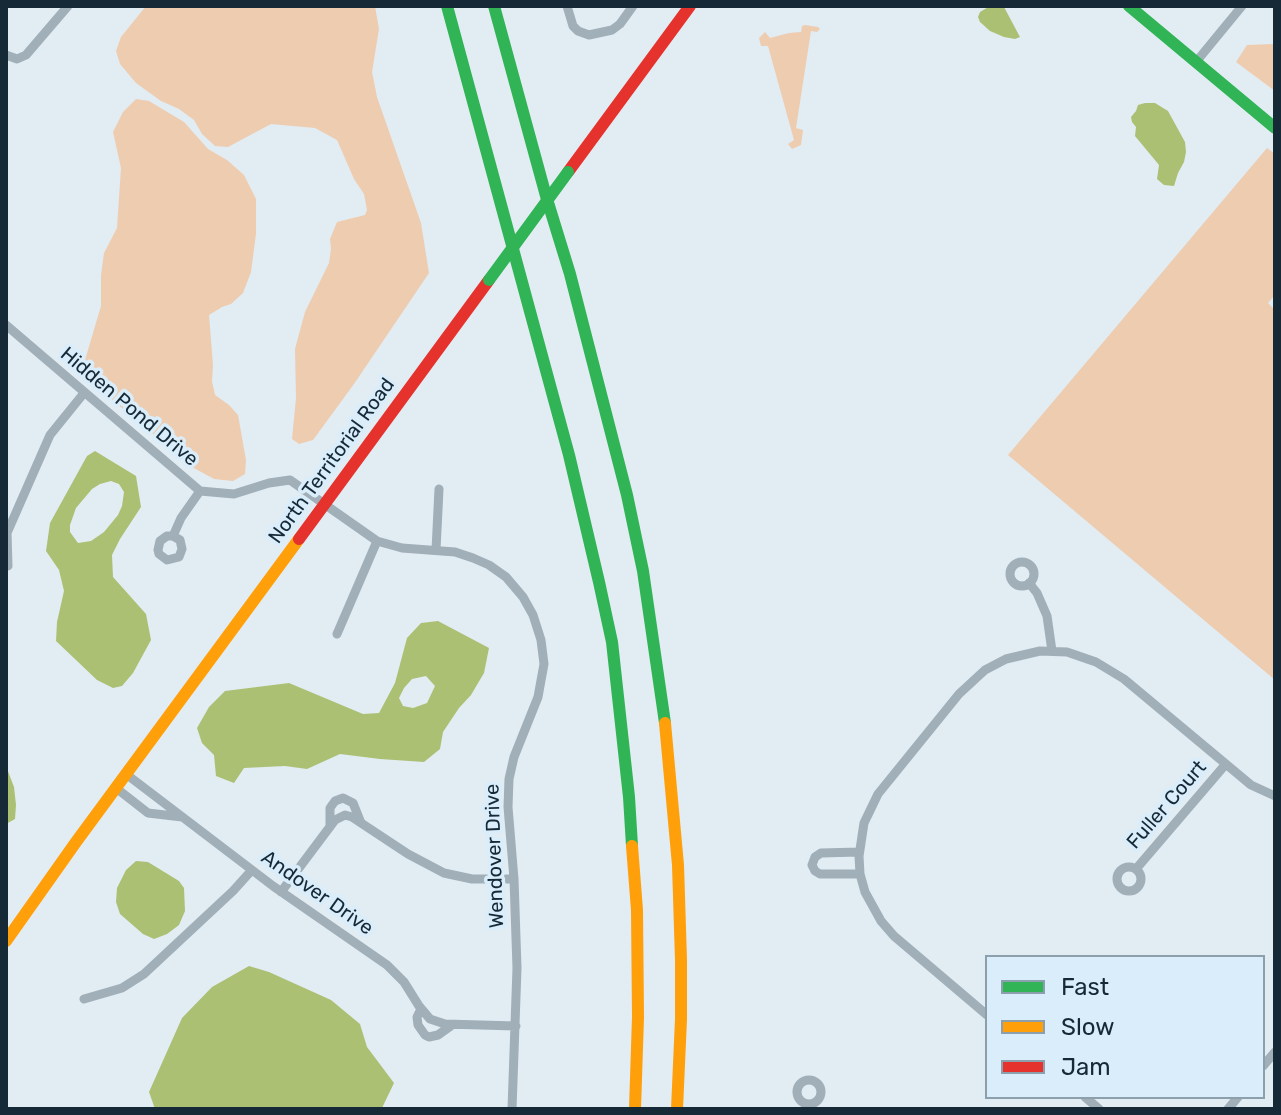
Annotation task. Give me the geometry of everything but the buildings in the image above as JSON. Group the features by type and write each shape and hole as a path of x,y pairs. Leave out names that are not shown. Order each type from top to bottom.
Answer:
{"main road":[{"path":"447,6 569,455 612,642 628,782 637,910 635,1109"},
{"path":"494,6 570,274 627,495 643,571 667,737 678,865 681,1019 677,1109"},
{"name":"North Territorial Road","path":"6,941 690,6"},
{"path":"1129,6 1275,128"}],"street":[{"path":"6,55 17,59 26,55 67,6"},
{"path":"567,6 573,26 589,35 612,30 633,6"},
{"path":"1196,62 1242,6"},
{"name":"Hidden Pond Drive","path":"6,325 200,491 234,494 290,480 325,505"},
{"path":"8,566 7,533 50,435 84,393"},
{"path":"436,550 439,489"},
{"path":"173,536 181,518 200,491"},
{"name":"Wendover Drive","path":"325,505 377,541 402,548 455,552 489,565 506,577 523,597 541,640 544,664 541,685 509,779 517,968 512,1109"},
{"path":"337,634 377,541"},
{"path":"1029,583 1047,616 1052,651"},
{"path":"985,1013 887,929 865,892 859,852 864,823 878,794 968,684 985,670 1029,652 1052,651 1083,656 1112,671 1251,785 1275,796"},
{"name":"Fuller Court","path":"1136,869 1225,765"},
{"name":"Andover Drive","path":"126,774 251,871 387,965 404,982 426,1015 438,1023 516,1026"},
{"name":"Andover Drive","path":"116,788 148,813 182,817"},
{"path":"330,828 330,808 335,801 343,798 353,803 361,823"},
{"path":"281,892 342,815 348,815 444,873 472,879 514,879"},
{"path":"859,852 821,853 812,865 820,874 860,874"},
{"path":"84,999 122,988 144,974 251,871"},
{"name":"Andover Drive","path":"421,1009 417,1017 418,1025 427,1036 438,1035 452,1025"}],"shaded area":[{"path":"146,6 375,6 379,29 372,72 377,97 421,223 429,273 313,440 299,444 292,439 296,398 295,349 305,312 329,263 330,239 337,222 365,215 364,194 337,140 315,128 271,124 228,147 215,146 202,134 194,120 136,83 120,64 116,51 121,37"},
{"path":"990,6 1004,7 1020,37 1004,37 980,22 980,12"},
{"path":"805,25 820,29 811,31 796,128 803,130 801,145 792,149 788,144 794,140 768,46 761,46 759,38 765,32 770,38 801,32"},
{"path":"1275,42 1275,91 1236,62 1247,45"},
{"path":"136,99 149,101 184,122 208,149 244,175 256,199 251,272 243,293 231,304 209,315 215,395 238,415 246,460 245,474 233,481 214,479 192,467 85,377 85,360 101,306 104,253 117,228 121,168 113,132 123,112"},
{"path":"1155,103 1168,111 1185,142 1184,162 1174,186 1164,185 1157,179 1159,165 1135,136 1136,127 1131,117 1138,105"},
{"path":"1267,148 1275,154 1275,295 1268,303 1275,310 1275,680 1008,455"},
{"path":"95,451 136,476 141,507 112,555 113,577 146,614 151,640 133,673 122,686 113,688 97,680 56,641 64,591 59,570 46,551 50,523 87,456","holes":["111,481 119,484 124,492 118,515 104,532 91,541 78,543 70,532 76,508 100,484"]},
{"path":"438,621 489,648 484,673 443,732 440,749 424,762 340,754 307,769 285,766 244,768 234,783 216,776 214,755 202,743 197,728 209,707 225,691 289,683 363,714 379,713 395,683 407,638 421,623","holes":["426,676 435,686 427,703 413,708 403,706 399,698 412,679"]},
{"path":"6,766 14,787 16,805 15,819 6,824"},
{"path":"136,861 148,862 179,881 184,888 185,911 179,925 154,939 143,934 120,914 116,902 117,888 126,870"},
{"path":"249,966 331,1000 360,1024 367,1047 394,1083 382,1108 155,1109 149,1092 182,1018 212,987"}],"traffic: fast":[{"path":"447,6 569,455 599,582 612,642 632,846"},
{"path":"494,6 570,274 627,495 643,571 665,723"},
{"path":"1129,6 1275,128"},
{"path":"489,280 568,172"}],"traffic: slow":[{"path":"6,941 299,539"},
{"path":"665,723 678,865 681,960 677,1109"},
{"path":"632,846 637,910 635,1109"}],"traffic: jam":[{"path":"568,172 690,6"},
{"path":"299,539 489,280"}]}
